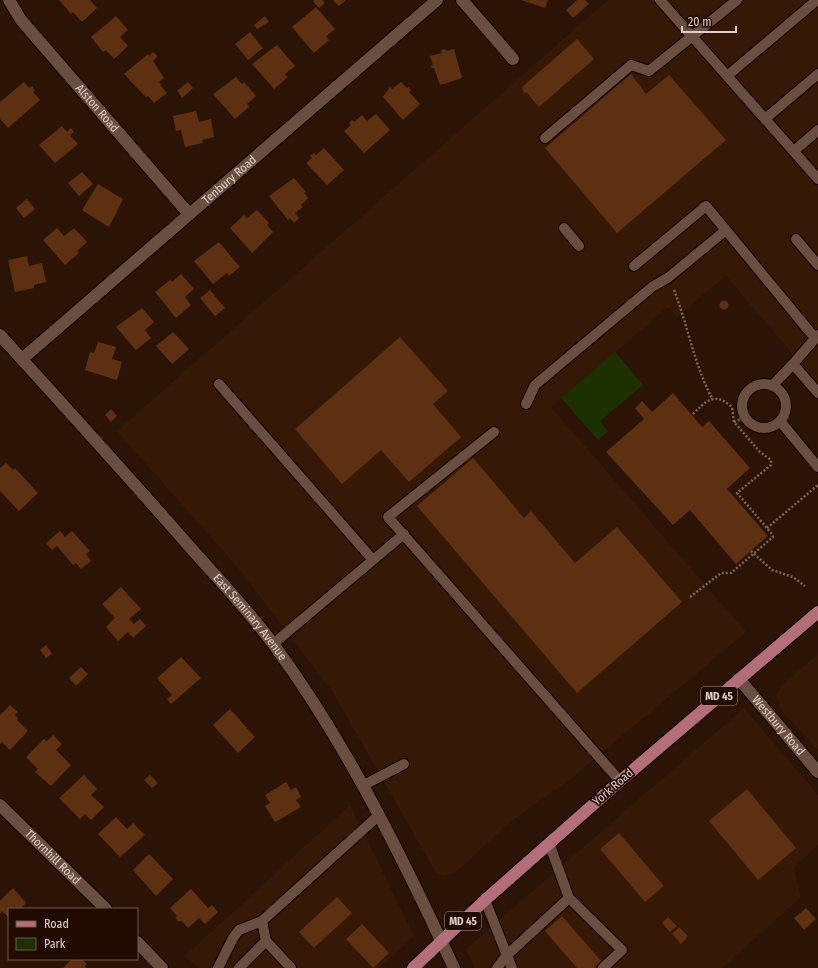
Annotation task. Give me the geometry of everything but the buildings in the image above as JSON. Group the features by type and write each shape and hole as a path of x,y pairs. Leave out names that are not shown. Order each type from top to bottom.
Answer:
{"main road":[{"name":"York Road","path":"413,968 485,900 620,780 818,612"}],"street":[{"name":"Alston Road","path":"9,0 21,20 189,214"},
{"name":"Tenbury Road","path":"22,359 437,0"},
{"path":"462,0 513,59"},
{"name":"East Seminary Avenue","path":"0,335 157,508 273,644 322,716 362,786 442,941 454,968"},
{"name":"Westbury Road","path":"739,679 818,772"},
{"name":"Thornhill Road","path":"0,804 105,908"},
{"path":"138,943 162,968"}],"lane":[{"path":"660,0 818,179"},
{"path":"546,138 631,65 649,71 736,0"},
{"path":"727,76 817,0"},
{"path":"765,119 818,74"},
{"path":"794,151 818,130"},
{"path":"634,266 706,206 817,337 772,386"},
{"path":"564,228 579,246"},
{"path":"526,404 535,385 652,287 669,276 726,230"},
{"path":"796,239 818,265"},
{"path":"793,364 818,393"},
{"path":"219,384 372,560"},
{"path":"758,385 772,386 778,389 786,401 786,408 780,421 775,426 762,428 750,423 745,418 742,404 747,392 758,385"},
{"path":"780,421 818,467"},
{"path":"494,432 388,516 620,780"},
{"path":"273,644 404,534"},
{"path":"362,786 404,764"},
{"path":"218,968 233,938 239,930 262,921 378,816"},
{"path":"549,843 569,898 622,950 603,968"},
{"path":"497,968 507,955 569,898"},
{"path":"485,900 512,968"},
{"path":"262,921 266,941 291,968"},
{"path":"239,968 266,941"}],"path":[{"path":"669,276 685,318 701,378 712,398"},
{"path":"690,597 721,573 730,573 752,552 773,537 737,493 771,465 771,460 760,452 734,422 732,407 717,398 712,398 692,414"},
{"path":"734,422 745,418"},
{"path":"767,528 818,485"},
{"path":"752,552 772,570 793,578 804,586"}],"shaded area":[{"path":"608,0 818,0 818,384 726,276 677,317 668,307 551,407 746,632 572,778 510,822 455,873 443,876 436,873 332,691 238,568 117,431"},
{"path":"818,654 818,750 782,711 776,695 781,686"},
{"path":"744,708 818,795 818,845 794,868 801,897 722,968 475,968 466,949"},
{"path":"350,805 414,936 379,968 199,968 185,956"}],"green space":[{"path":"615,352 643,385 600,421 608,431 598,440 561,398"}]}
